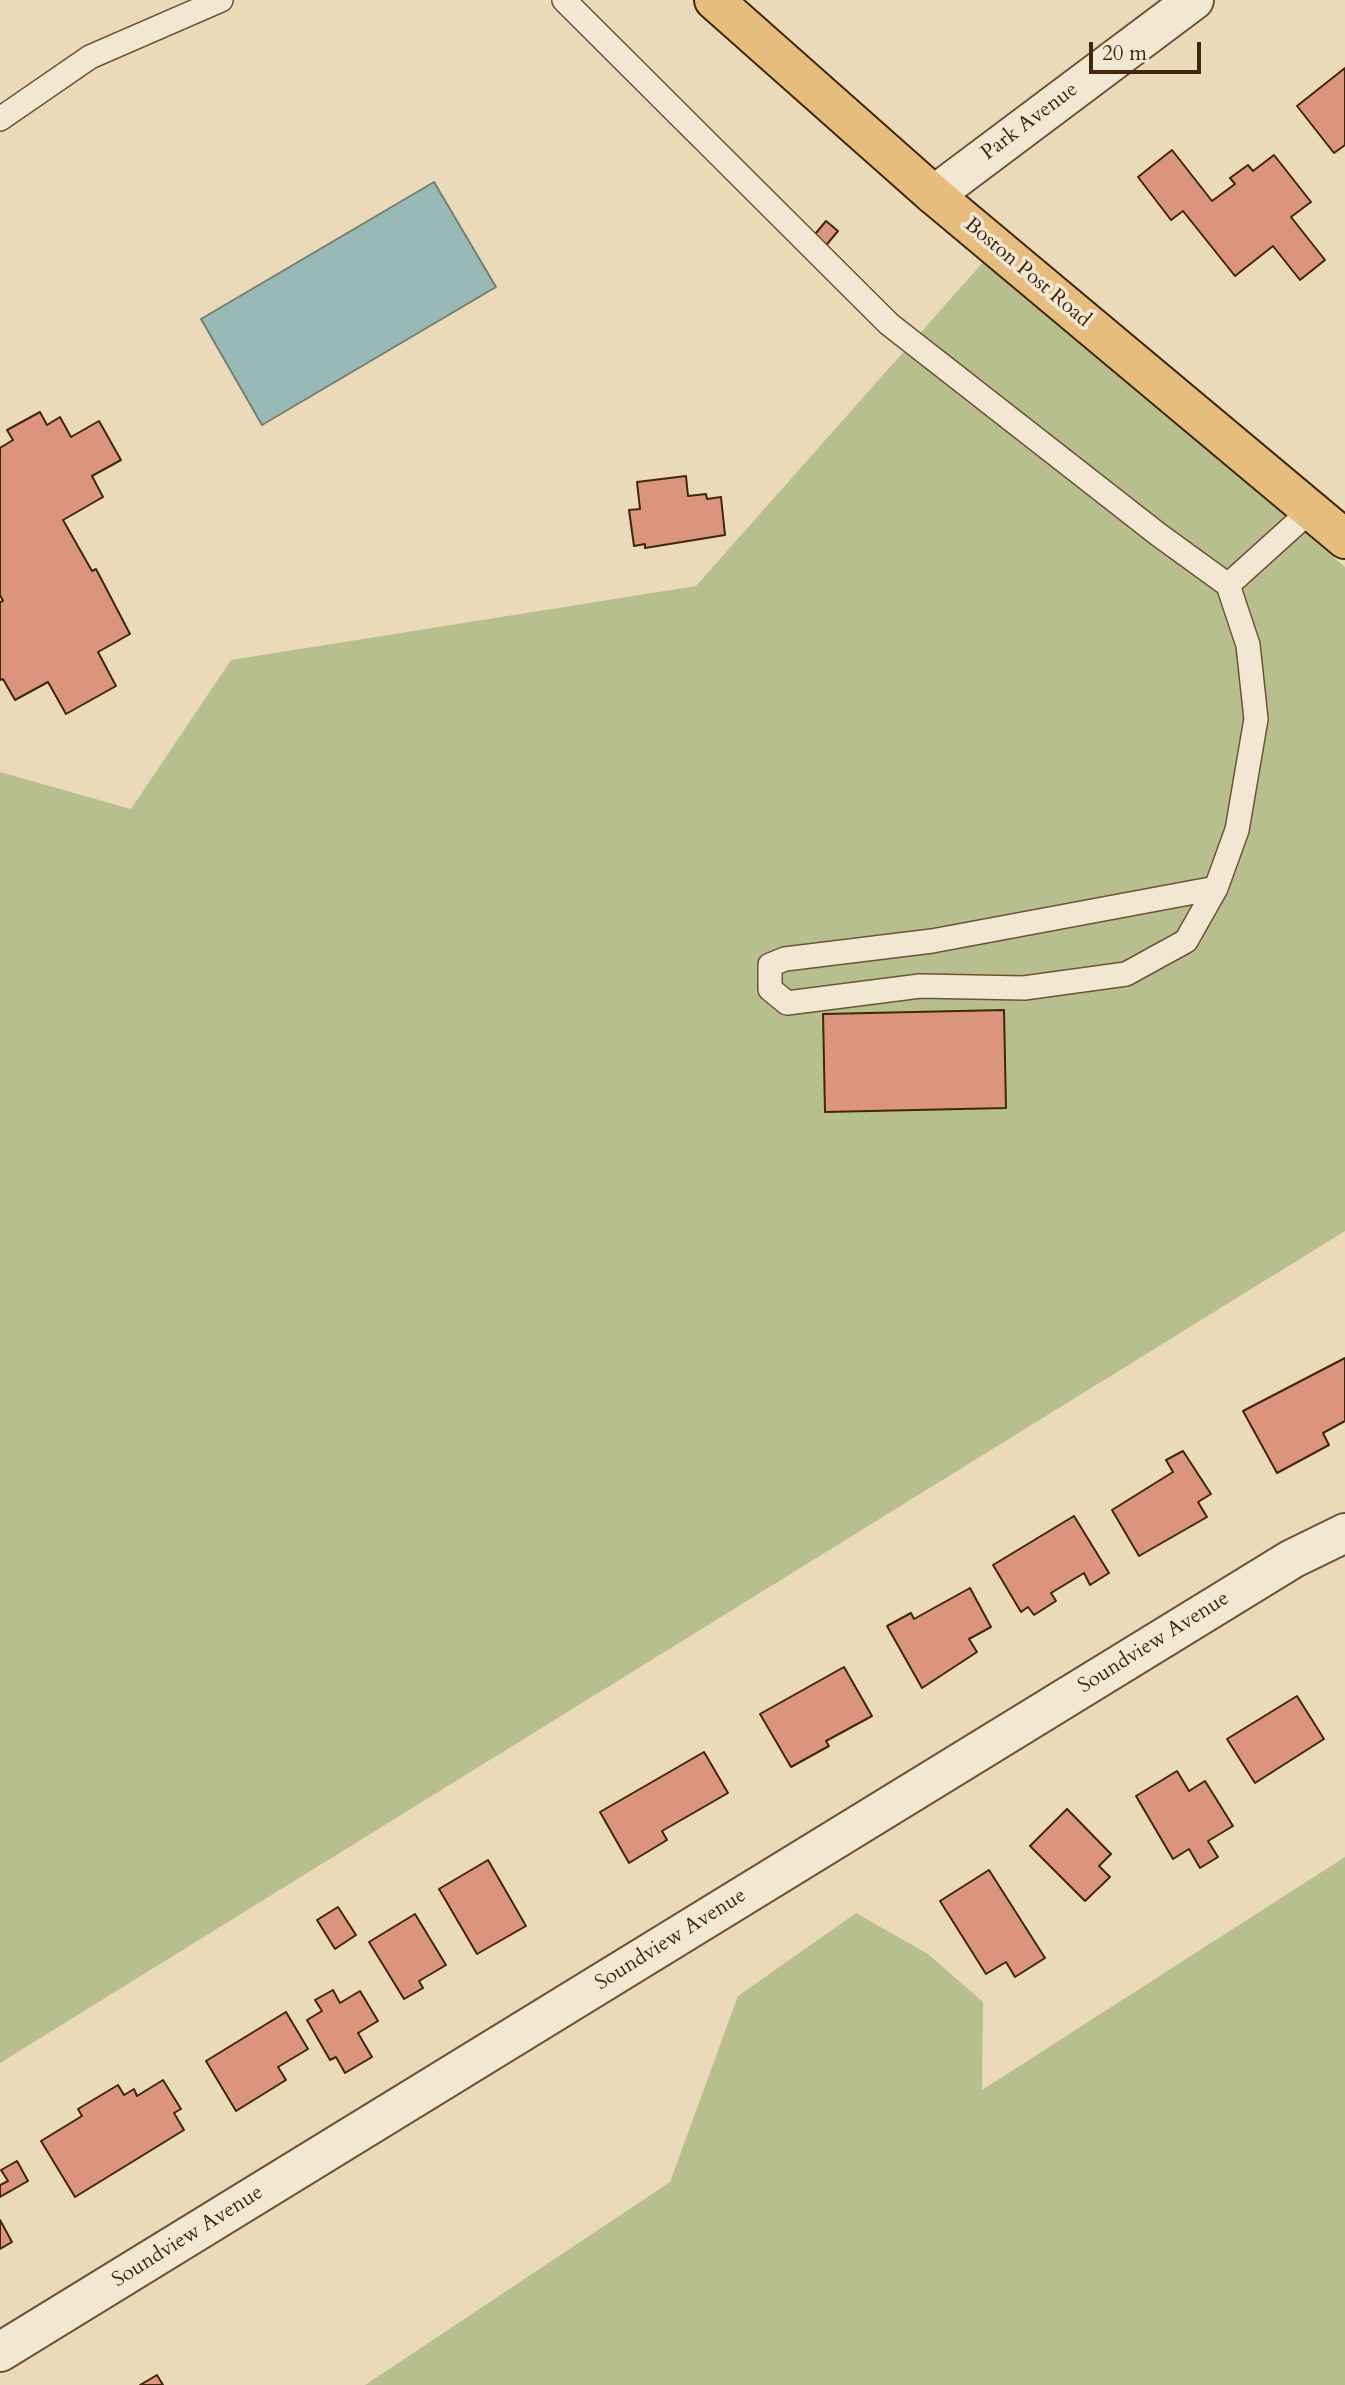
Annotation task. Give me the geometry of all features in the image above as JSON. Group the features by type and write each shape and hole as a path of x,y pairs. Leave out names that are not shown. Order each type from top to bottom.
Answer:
{"main road":[{"name":"Boston Post Road","path":"714,0 934,195 1345,539"}],"street":[{"name":"Park Avenue","path":"934,195 1194,0"},
{"name":"Soundview Avenue","path":"0,2352 1292,1559 1345,1533"}],"lane":[{"path":"0,119 90,57 221,0"},
{"path":"564,0 889,324 1159,535 1228,584 1248,645 1256,719 1237,830 1216,888 1186,941 1126,974 1024,988 920,986 788,1003 770,989 770,965 785,959 932,941 1216,888"},
{"path":"1228,584 1311,510"}],"green space":[{"path":"984,261 1345,567 1345,1231 0,2063 0,772 131,809 231,660 696,586"},
{"path":"1345,1857 1345,2385 365,2385 670,2182 738,1996 856,1913 928,1954 983,2002 982,2090"}],"water":[{"path":"434,182 496,287 262,425 201,319"}],"building":[{"path":"1345,68 1345,145 1334,153 1297,106"},
{"path":"1172,150 1212,201 1235,184 1230,178 1248,165 1253,171 1274,155 1311,202 1291,217 1325,260 1300,280 1273,246 1235,276 1183,211 1171,220 1138,177"},
{"path":"826,221 838,231 823,249 811,239"},
{"path":"40,412 47,425 60,417 71,437 99,421 121,460 92,476 103,497 63,520 92,571 96,569 130,634 98,652 116,686 66,714 48,682 15,700 3,679 0,680 0,602 3,601 0,595 0,448 13,440 7,430"},
{"path":"686,476 688,496 706,494 707,499 721,497 725,535 645,548 645,544 634,546 629,510 640,509 637,482"},
{"path":"1004,1010 1006,1108 825,1112 823,1014"},
{"path":"1345,1358 1345,1421 1323,1433 1329,1445 1277,1473 1243,1411"},
{"path":"1183,1451 1211,1494 1198,1502 1207,1517 1139,1556 1112,1510 1173,1472 1166,1460"},
{"path":"1074,1516 1109,1573 1090,1585 1084,1573 1051,1593 1056,1601 1034,1615 1028,1607 1021,1612 993,1565"},
{"path":"970,1588 991,1627 969,1639 977,1652 922,1688 887,1626 911,1613 914,1619"},
{"path":"844,1667 872,1716 826,1741 829,1746 791,1767 760,1714"},
{"path":"1297,1696 1324,1739 1255,1783 1227,1739"},
{"path":"704,1752 728,1793 662,1831 667,1840 629,1863 600,1812"},
{"path":"1177,1771 1189,1791 1205,1781 1233,1826 1208,1841 1218,1857 1200,1868 1189,1849 1173,1859 1136,1796"},
{"path":"1067,1809 1111,1854 1099,1866 1110,1877 1085,1901 1030,1846"},
{"path":"488,1860 526,1926 477,1954 439,1889"},
{"path":"989,1870 1045,1958 1015,1977 1006,1962 986,1974 940,1901"},
{"path":"338,1907 356,1935 335,1949 317,1920"},
{"path":"415,1914 446,1965 419,1981 423,1988 404,1999 369,1942"},
{"path":"333,1990 340,2003 360,1991 378,2021 358,2033 372,2057 345,2073 336,2057 330,2060 307,2020 322,2011 315,2000"},
{"path":"286,2012 308,2049 278,2067 286,2080 236,2111 206,2061"},
{"path":"163,2080 181,2109 174,2113 184,2130 75,2197 41,2141 82,2116 78,2109 118,2085 124,2095 134,2089 137,2096"},
{"path":"17,2161 28,2181 0,2197 0,2185 8,2181 1,2170"},
{"path":"0,2220 12,2242 0,2249"},
{"path":"157,2375 163,2385 140,2385"}]}
